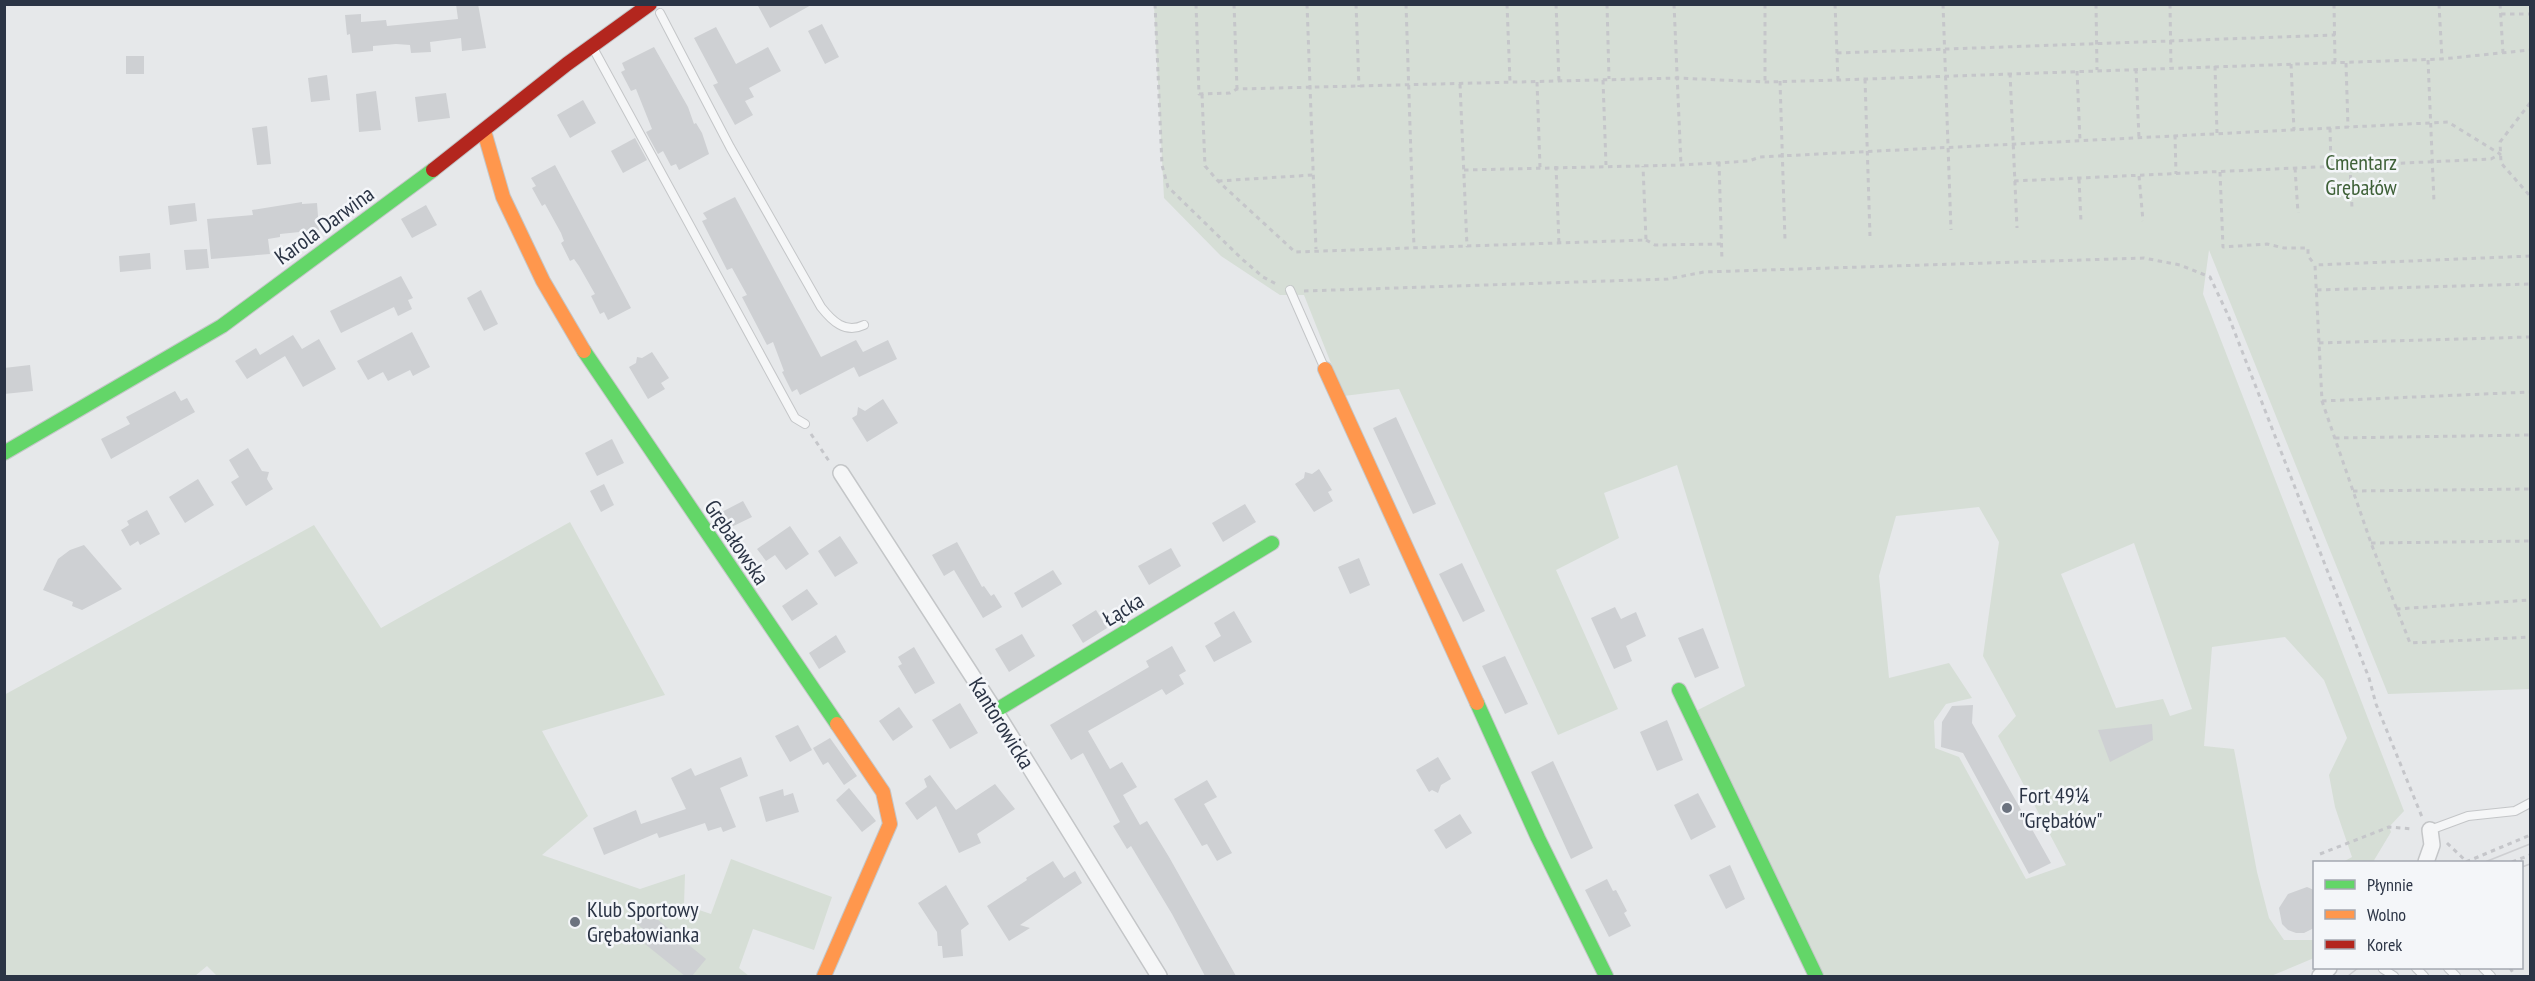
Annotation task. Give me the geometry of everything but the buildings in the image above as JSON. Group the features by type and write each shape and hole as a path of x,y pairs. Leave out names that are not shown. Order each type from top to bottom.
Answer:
{"street":[{"name":"Karola Darwina","path":"4,453 222,326 484,131 592,46 655,9"},
{"name":"Grębałowska","path":"484,131 503,197 543,281 590,362 883,792 890,824 824,976"},
{"path":"1325,369 1349,427 1538,838 1606,976"},
{"name":"Kantorowicka","path":"841,473 995,711 1159,976"},
{"name":"Łącka","path":"995,711 1272,543"},
{"path":"1679,690 1816,976"},
{"path":"2426,861 2432,845 2430,830"}],"lane":[{"path":"655,9 821,307 833,322 843,327 864,325"},
{"path":"592,46 795,418 806,427"},
{"path":"1290,290 1325,369"},
{"path":"2430,830 2468,816 2515,811 2530,803"}],"path":[{"path":"1155,4 1162,165 1168,187 1263,278 1290,290 1656,279 1704,272 2144,258 2180,265 2210,277 2228,315 2418,810 2430,830"},
{"path":"1196,4 1199,94 1202,94 1205,166 1218,181 1295,252 1316,249 1646,240 1655,245 1722,244"},
{"path":"1234,4 1237,89"},
{"path":"1307,4 1316,249"},
{"path":"1356,4 1359,87"},
{"path":"1406,4 1414,247"},
{"path":"1507,4 1510,82"},
{"path":"1556,4 1559,81"},
{"path":"1607,4 1609,79"},
{"path":"1674,4 1681,165"},
{"path":"1765,4 1765,82"},
{"path":"1835,4 1838,80"},
{"path":"1943,4 1952,230"},
{"path":"2096,4 2097,70"},
{"path":"2170,4 2171,68"},
{"path":"2334,4 2335,62"},
{"path":"2439,4 2442,59"},
{"path":"2500,4 2503,53"},
{"path":"2501,14 2530,14"},
{"path":"1837,53 2335,35"},
{"path":"1202,94 1230,93 1237,89 1609,79 1677,78 1765,82 1838,80 2442,59 2530,51"},
{"path":"2428,59 2434,202"},
{"path":"2346,62 2348,127"},
{"path":"2291,64 2294,130"},
{"path":"2215,66 2217,133"},
{"path":"2136,69 2139,138"},
{"path":"2077,71 2080,141"},
{"path":"2010,73 2017,228"},
{"path":"1865,79 1870,236"},
{"path":"1603,80 1606,165"},
{"path":"1537,81 1540,167"},
{"path":"1780,81 1785,240"},
{"path":"1460,84 1467,246"},
{"path":"2530,103 2500,142 2501,163 2530,196"},
{"path":"1464,170 1556,166 1681,165 1783,156 2448,122 2500,154"},
{"path":"2330,128 2331,166"},
{"path":"2175,135 2176,174"},
{"path":"2014,181 2491,159 2500,154"},
{"path":"1719,162 1722,261"},
{"path":"1556,166 1559,244"},
{"path":"1643,166 1646,240"},
{"path":"2350,166 2352,208"},
{"path":"2295,168 2298,213"},
{"path":"2220,172 2223,247 2267,244 2284,248 2308,248 2308,256 2315,265 2322,400 2371,543 2410,643 2530,637"},
{"path":"1218,181 1313,175"},
{"path":"2139,176 2143,220"},
{"path":"2079,179 2081,222"},
{"path":"2315,265 2530,256"},
{"path":"2317,290 2530,284"},
{"path":"2319,343 2530,337"},
{"path":"2322,400 2530,392"},
{"path":"806,427 832,465 841,473"},
{"path":"2335,438 2530,435"},
{"path":"2353,491 2530,489"},
{"path":"2371,543 2530,541"},
{"path":"2396,609 2530,600"},
{"path":"2320,854 2389,827 2410,829"},
{"path":"2469,861 2530,835"},
{"path":"2455,848 2466,861"},
{"path":"2515,861 2530,855"}],"green space":[{"name":"Cmentarz Grębałów","path":"1154,5 2530,5 2530,689 2388,694 2209,250 2203,294 2404,811 2389,827 2391,832 2374,861 2345,861 2352,857 2335,807 2329,775 2347,738 2324,680 2285,637 2212,647 2204,746 2234,749 2257,872 2269,918 2284,940 2313,940 2313,958 2271,976 1821,976 1694,712 1745,686 1677,465 1604,493 1619,538 1556,570 1618,709 1558,735 1399,389 1344,396 1304,295 1280,295 1221,256 1164,198","holes":["1979,507 1999,542 1983,656 2016,716 1998,736 2066,865 2026,879 1959,757 1935,748 1934,721 1946,704 1972,698 1949,663 1889,678 1879,576 1896,516","2134,543 2192,709 2170,716 2163,699 2116,708 2061,574"]},
{"path":"570,522 665,695 542,731 588,816 542,855 640,889 685,874 684,905 711,914 731,859 832,897 814,950 753,929 739,968 749,976 217,976 207,966 195,976 5,976 4,695 314,525 381,628"}],"tram line":[{"path":"2488,861 2530,844"},
{"path":"2523,867 2530,864"},
{"path":"2348,976 2357,969"}],"traffic: fast":[{"path":"4,453 222,326 433,170"},
{"path":"584,351 837,724"},
{"path":"995,711 1272,543"},
{"path":"1679,690 1816,976"},
{"path":"1477,703 1538,838 1606,976"}],"traffic: slow":[{"path":"484,131 503,197 543,281 584,351"},
{"path":"1325,369 1477,703"},
{"path":"824,976 890,824 883,792 837,724"}],"traffic: jam":[{"path":"433,170 567,64 650,4"}],"place":[{"name":"Fort 49¼ \"Grębałów\"","path":"2007,808"},
{"name":"Klub Sportowy Grębałowianka","path":"575,922"}]}
